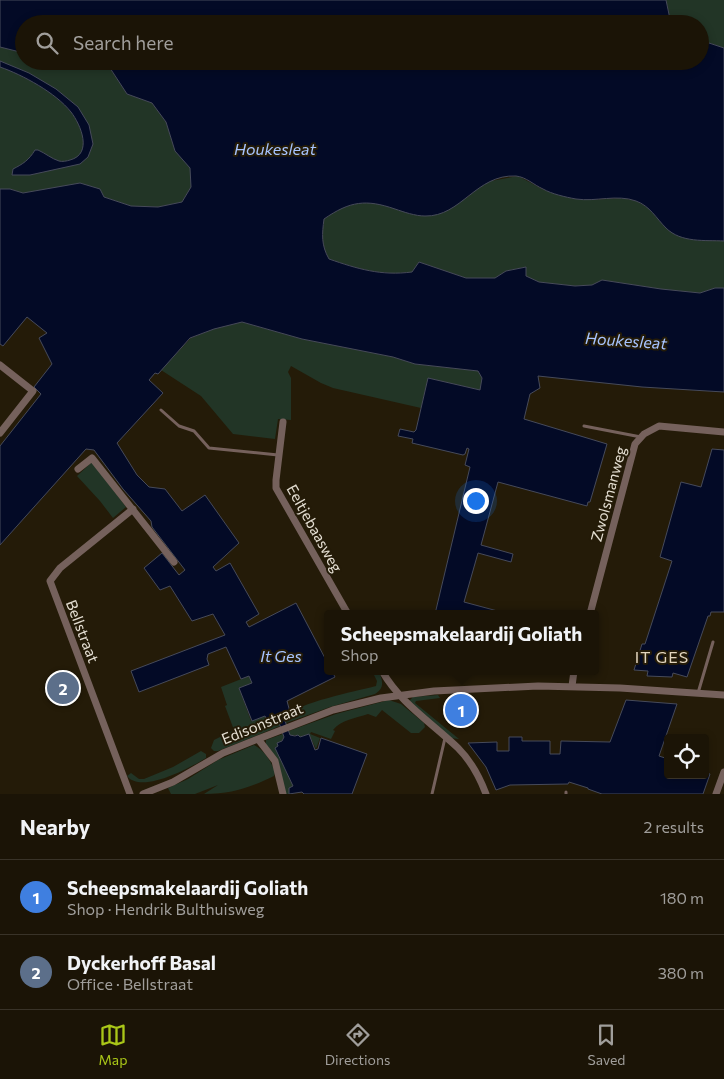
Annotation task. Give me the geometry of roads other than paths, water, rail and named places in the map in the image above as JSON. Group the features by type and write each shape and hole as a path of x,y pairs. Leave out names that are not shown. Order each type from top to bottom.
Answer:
{"street":[{"path":"0,365 33,392 0,433"},
{"name":"Eeltjebaasweg","path":"283,422 276,488 346,610"},
{"name":"Zwolsmanweg","path":"591,610 636,444 641,437 659,426 724,432"},
{"path":"78,469 92,458 174,562"},
{"name":"Bellstraat","path":"130,794 50,581 60,568 134,509"},
{"path":"385,675 398,695 459,749 475,770 486,794"},
{"path":"572,686 573,675"},
{"name":"Edisonstraat","path":"143,794 173,782 223,753 280,730 333,710 360,702 398,695 496,687 572,686 724,695"},
{"path":"258,739 275,761 283,794"},
{"path":"716,794 724,772"}],"lane":[{"path":"161,410 179,426 194,431 208,448 279,455"},
{"path":"584,426 641,437"},
{"path":"698,693 713,642"},
{"path":"432,794 446,738"}],"water":[{"path":"0,0 666,0 669,15 15,15 15,51 0,47"},
{"name":"Houkesleat","path":"709,43 724,48 724,241 694,240 672,233 645,206 636,201 621,198 584,200 572,198 550,192 527,179 516,176 502,177 490,182 449,210 438,214 417,215 367,203 350,205 324,219 323,239 329,259 370,271 390,273 412,272 419,262 466,278 495,278 506,271 526,267 526,276 539,282 575,286 592,285 602,280 700,293 715,288 724,288 724,392 642,387 538,376 540,388 530,394 524,419 607,444 590,502 588,502 587,506 498,482 481,545 513,554 511,562 478,553 464,602 494,610 436,610 470,467 465,465 469,449 467,448 463,455 412,443 413,439 398,436 400,429 414,432 416,430 428,378 480,390 482,378 478,371 415,364 393,357 302,339 242,322 214,329 190,338 158,374 155,373 149,380 163,393 117,443 137,475 149,487 165,489 182,511 205,495 239,543 213,567 216,571 230,563 259,614 246,622 249,627 296,603 324,656 324,675 334,675 335,677 287,701 290,712 284,718 290,735 298,735 300,737 309,734 315,750 318,749 321,738 367,754 352,794 304,794 302,792 289,794 289,788 293,786 275,748 278,746 277,743 282,741 284,737 278,720 267,720 265,716 252,721 239,688 252,683 249,676 241,679 226,647 208,654 209,665 139,692 131,671 225,635 213,614 192,621 170,586 160,590 144,568 162,553 179,575 185,570 152,527 151,521 123,489 94,450 86,449 0,545 0,446 41,394 34,387 52,364 39,338 47,333 27,317 3,346 0,344 0,189 10,189 23,193 80,183 100,189 104,197 131,206 158,207 182,202 191,187 190,168 175,151 166,122 152,103 127,94 111,70 709,70"},
{"path":"0,61 15,67 15,70 29,73 56,89 78,107 89,125 93,144 88,157 80,164 30,175 12,175 13,169 26,161 35,150 60,161 77,157 83,146 83,139 75,118 57,98 38,85 0,67"},
{"path":"712,449 724,450 724,612 711,612 710,616 708,616 687,677 673,673 672,677 647,676 648,671 634,670 642,644 645,644 672,561 660,557 681,482 701,487"},
{"path":"626,700 677,704 667,734 664,734 664,742 659,756 664,758 664,779 708,779 703,794 602,794 569,782 568,784 510,785 496,790 486,767 468,743 497,742 497,751 509,751 509,737 522,737 522,741 550,741 550,754 560,754 561,741 610,742"}],"place":[{"name":"Dyckerhoff Basal","path":"63,688"},
{"name":"Scheepsmakelaardij Goliath","path":"461,710"}],"district":[{"name":"IT GES","path":"662,656"}],"water label":[{"name":"It Ges","path":"281,655"}]}
